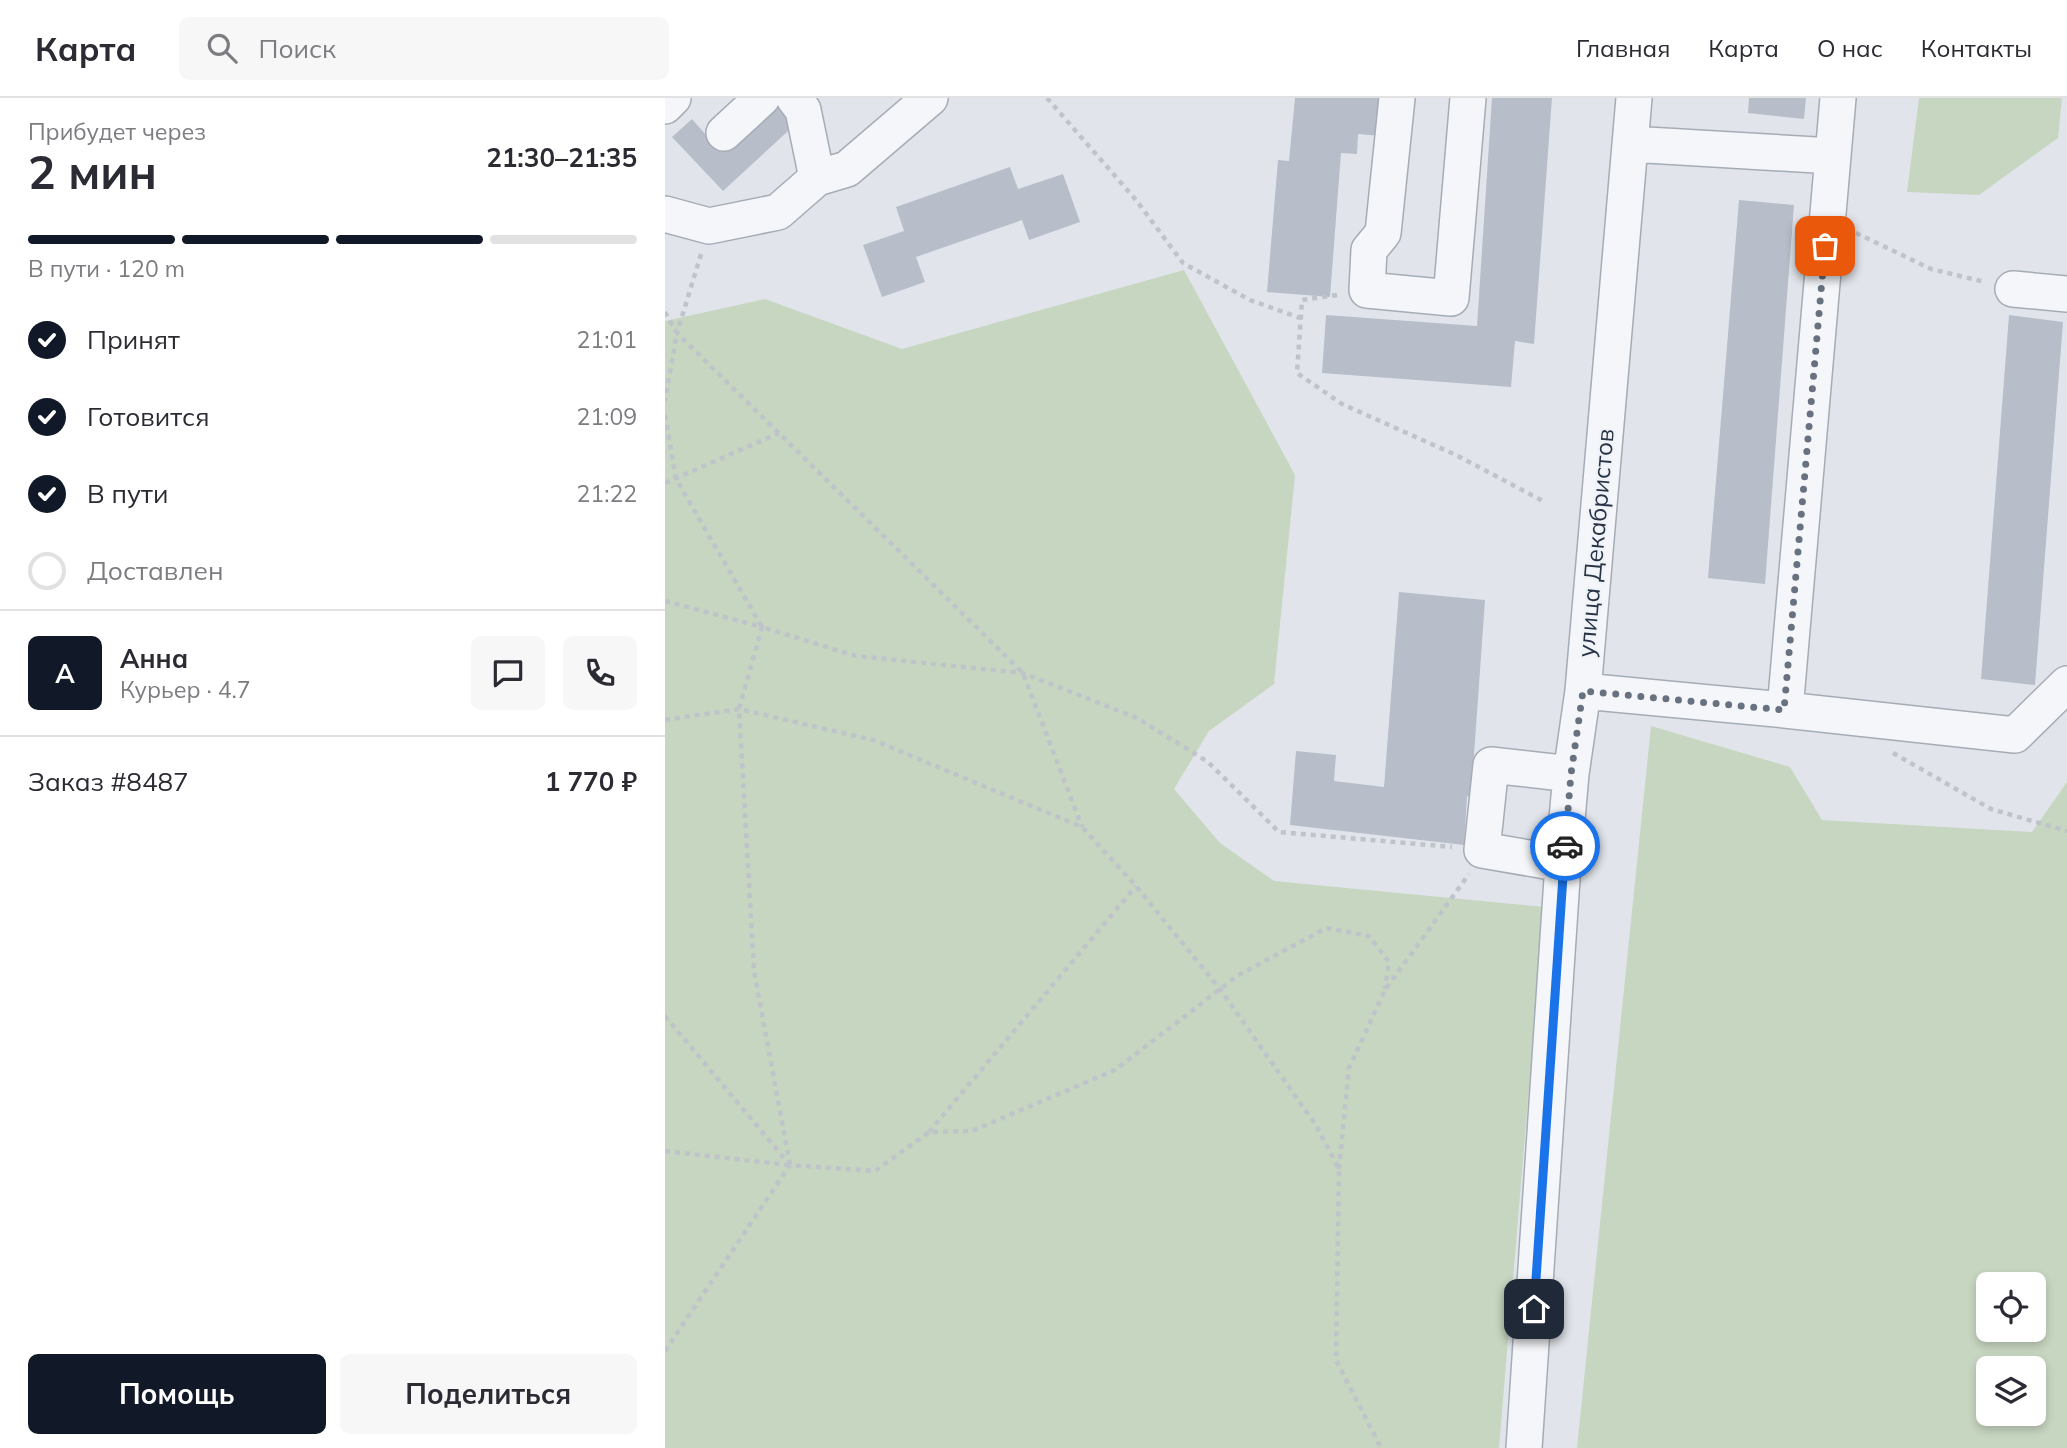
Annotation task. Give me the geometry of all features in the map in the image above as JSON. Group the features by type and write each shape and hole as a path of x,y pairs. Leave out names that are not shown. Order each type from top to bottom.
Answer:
{"street":[{"path":"665,106 673,98"},
{"path":"724,133 762,98"},
{"path":"794,98 803,110 817,178"},
{"path":"665,214 709,226 778,212 817,178 847,169 930,98"},
{"path":"1397,98 1383,233 1369,250 1367,290 1451,298 1468,98"},
{"name":"улица Декабристов","path":"1524,1448 1563,864 1571,774 1583,691 1633,98"},
{"path":"1784,710 1838,98"},
{"path":"1630,144 1833,156"},
{"path":"2013,289 2067,294"},
{"path":"1583,691 2015,735 2067,684"},
{"path":"1563,864 1482,850 1491,765 1571,774"}],"path":[{"path":"1047,98 1136,200 1183,263 1250,300 1300,318"},
{"path":"1827,219 1931,269 2013,289"},
{"path":"665,401 677,332 709,226"},
{"path":"1367,290 1301,300 1297,373 1342,404 1457,455 1543,501"},
{"path":"665,312 677,332 1023,673 1082,827 1136,886 1220,989 1317,1127 1339,1168"},
{"path":"665,415 676,479 762,627 739,709 754,971 790,1165 665,1351"},
{"path":"665,483 779,433"},
{"path":"665,601 856,656 1023,673 1137,718 1208,762 1279,832 1482,850 1470,872 1385,990 1349,1068 1339,1168 1336,1360 1381,1448"},
{"path":"665,720 739,709 873,740 1082,827"},
{"path":"1884,748 1991,809 2067,831"},
{"path":"665,1151 875,1171 929,1132 1136,886"},
{"path":"929,1132 972,1131 1115,1070 1237,976 1326,928 1369,936 1389,962 1385,990"},
{"path":"665,1016 790,1165"}],"green space":[{"path":"1919,98 2062,98 2058,138 1979,195 1907,192"},
{"path":"1184,270 1295,475 1274,684 1209,731 1174,789 1220,843 1274,881 1544,907 1499,1448 665,1448 665,321 765,299 902,349"},
{"path":"1651,726 1790,767 1822,820 2032,832 2067,782 2067,1448 1577,1448"}],"building":[{"path":"1295,98 1383,98 1380,136 1358,134 1357,154 1341,153 1330,297 1267,292 1278,160 1289,161"},
{"path":"1492,98 1552,98 1534,344 1515,341 1511,387 1322,373 1326,315 1477,326"},
{"path":"1749,98 1806,98 1804,119 1748,113"},
{"path":"777,100 798,122 723,191 672,137 692,119 721,152"},
{"path":"1010,167 1018,189 1063,174 1080,222 1029,240 1022,220 916,257 925,282 882,297 863,245 904,231 896,207"},
{"path":"1739,200 1794,205 1765,584 1708,578"},
{"path":"2009,315 2063,322 2035,685 1981,679"},
{"path":"1399,592 1485,600 1471,797 1467,796 1464,845 1290,825 1296,751 1336,755 1334,781 1384,787"}],"way so far":[{"path":"1565,846 1571,774 1583,691 1784,710 1825,246"}],"route":[{"path":"1534,1309 1565,846"}]}
